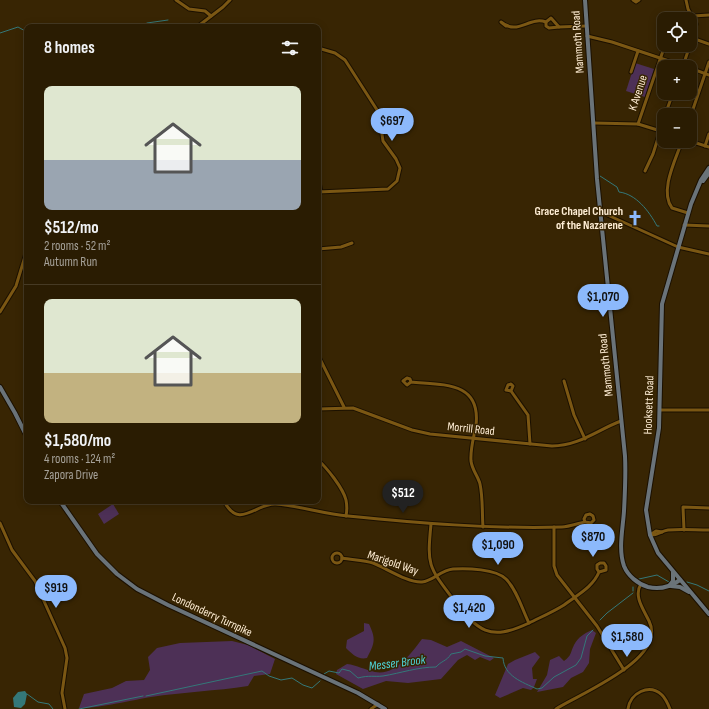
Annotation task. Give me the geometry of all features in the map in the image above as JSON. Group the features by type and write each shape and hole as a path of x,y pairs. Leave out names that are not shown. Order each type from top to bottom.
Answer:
{"main road":[{"name":"Mammoth Road","path":"585,0 601,212 625,471 622,556 627,572 632,578 641,584"},
{"name":"Hooksett Road","path":"709,168 688,212 661,309 660,410 658,439 646,506 650,535 658,553 709,614"},
{"name":"Hooksett Road","path":"701,182 709,173"},
{"path":"0,387 24,430"},
{"name":"Londonderry Turnpike","path":"62,504 97,554 117,574 137,589 168,605 358,693 385,709"},
{"path":"669,586 673,581 673,572"},
{"path":"669,586 680,580"},
{"path":"641,584 654,588 669,586 680,587 692,594"}],"street":[{"path":"176,0 189,9 205,11 211,16"},
{"path":"201,24 230,0"},
{"path":"633,0 636,2 639,0"},
{"path":"686,0 690,12"},
{"path":"697,16 709,15"},
{"path":"546,22 548,19 552,19 559,27"},
{"path":"506,26 519,27 542,20 546,22 548,27 586,26"},
{"path":"588,36 600,38 665,60"},
{"path":"697,40 709,44"},
{"path":"321,49 337,54 348,64 379,113 382,141 396,159 400,168 397,180 388,189 321,192"},
{"path":"631,72 638,51"},
{"name":"K Avenue","path":"638,124 662,52"},
{"path":"693,108 709,62"},
{"path":"697,70 709,75"},
{"path":"594,123 638,124 657,130"},
{"path":"705,146 709,134"},
{"path":"697,143 709,147"},
{"path":"645,171 657,144"},
{"path":"680,148 667,185 666,197 672,208 688,212"},
{"path":"601,212 678,247 709,254"},
{"path":"684,225 709,226"},
{"path":"321,249 341,247 352,243"},
{"path":"0,312 16,286 24,260"},
{"path":"321,361 344,407"},
{"path":"564,381 574,415 585,439"},
{"path":"411,382 454,386 467,393 473,401 476,410 471,462 480,485 483,527"},
{"path":"511,391 528,416 530,444"},
{"name":"Morrill Road","path":"321,409 344,407 358,409 420,432 562,446 585,439 621,421"},
{"path":"660,410 709,410"},
{"path":"321,463 344,494 347,503 346,516"},
{"path":"226,504 229,509 238,514 248,514 271,504 346,516 483,527 554,527 573,526 585,522"},
{"path":"684,530 683,507 709,508"},
{"path":"0,523 12,550 35,581 65,648 67,658 62,693 65,709"},
{"path":"431,524 428,555 431,568 467,617 483,629 505,632 554,611 593,583 599,572"},
{"path":"554,527 555,571 560,580 597,626 624,670"},
{"path":"650,535 656,535 662,532 684,530 709,530"},
{"name":"Marigold Way","path":"342,558 371,563 417,581 425,581 453,569 490,572 500,575 505,578 511,586 529,623"},
{"path":"556,709 604,684 624,670 644,650 652,634 652,627 638,597 638,589 641,584"},
{"path":"628,709 630,701 636,693 646,690 658,692 665,699 670,709"},
{"path":"371,709 378,704"}],"shaded area":[{"path":"635,63 654,69 645,97 626,91"},
{"path":"113,504 119,514 104,524 98,514"},
{"path":"364,623 369,624 374,641 367,658 361,658 355,656 346,648 347,640 364,631"},
{"path":"592,630 596,633 590,649 589,663 583,672 571,678 563,687 537,692 547,675 550,660 559,656 564,661 567,659 578,640 584,634"},
{"path":"422,639 431,640 447,647 461,641 494,658 490,661 480,657 475,660 467,655 458,660 441,679 408,683 386,681 363,689 336,674 337,670 347,664 375,672 390,670 408,657"},
{"path":"232,641 248,645 275,659 270,674 254,676 248,686 163,695 104,706 79,708 84,694 112,688 126,681 144,680 150,670 148,657 157,648 180,643"},
{"path":"535,652 540,657 532,668 533,679 537,679 534,687 531,690 523,688 500,698 495,695 508,664"}],"water":[{"path":"25,691 27,694 25,704 21,708 14,707 13,698 18,692"}],"waterway":[{"path":"145,24 168,20"},
{"path":"0,33 18,27 24,30"},
{"path":"600,176 617,187 619,192 631,196 641,204 657,226 659,226"},
{"name":"Messer Brook","path":"639,579 657,575 669,582"},
{"name":"Messer Brook","path":"687,582 709,591"},
{"name":"Messer Brook","path":"600,620 633,593"},
{"name":"Messer Brook","path":"324,674 329,671 339,673 342,669 350,671 358,678 383,676 416,669 436,667 451,654 461,652 465,649 485,656 503,658 504,664 510,674 520,681 537,689 542,688 554,677 576,665 581,658 587,636 593,630"},
{"name":"Messer Brook","path":"146,696 262,671 269,676 281,680 292,678 303,685 312,688 320,681"},
{"path":"27,694 38,702 49,704 53,709"},
{"name":"Messer Brook","path":"79,709 143,696"}],"place":[{"name":"Grace Chapel Church of the Nazarene","path":"635,218"}]}
